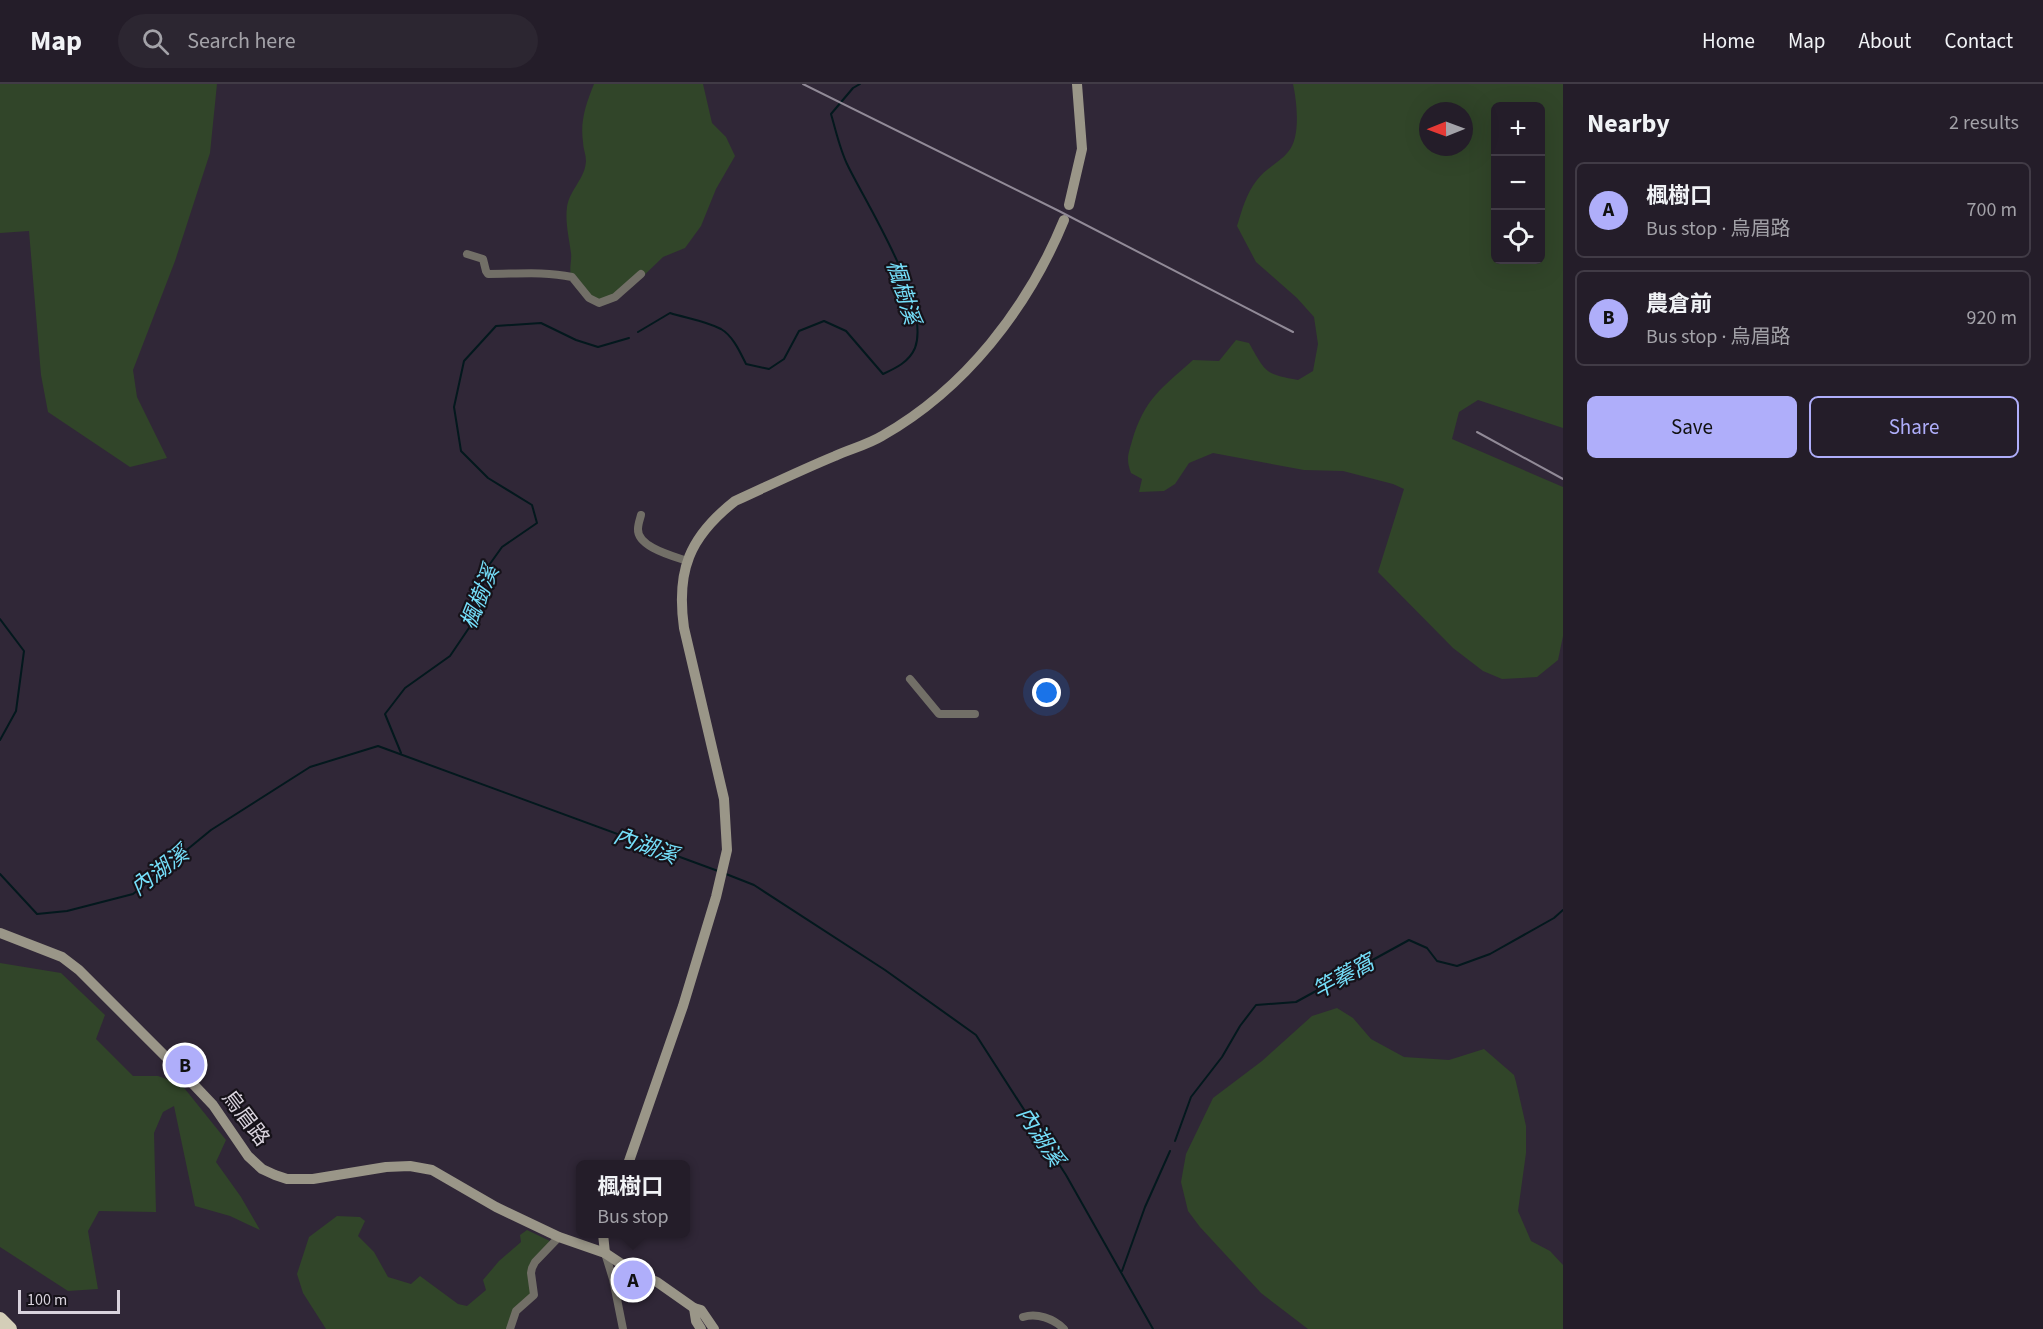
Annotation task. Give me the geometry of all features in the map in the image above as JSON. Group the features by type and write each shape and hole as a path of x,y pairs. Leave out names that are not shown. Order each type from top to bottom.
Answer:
{"highway":[{"path":"0,1319 10,1329"}],"street":[{"path":"1070,206 1082,149 1077,84"},
{"path":"629,1160 683,1006 716,897 727,850 724,799 684,628 680,588 694,544 720,512 735,501 880,437 931,403 952,385 1007,324 1046,259 1064,220"},
{"path":"467,254 483,259 488,274 544,272 572,277 589,298 598,303 615,297 641,274"},
{"path":"641,515 637,530 641,539 651,547 687,561"},
{"path":"910,679 939,714 975,714"},
{"name":"烏眉路","path":"0,933 62,957 80,970 213,1105 248,1156 262,1169 287,1179 313,1179 386,1167 410,1166 432,1170 496,1207 559,1237 605,1253 632,1271 657,1282 694,1308 701,1310 714,1329"},
{"path":"510,1329 516,1311 534,1295 531,1273 535,1262 559,1237"},
{"path":"604,1238 623,1329"},
{"path":"694,1308 696,1321 701,1329"},
{"path":"1023,1317 1032,1314 1039,1316 1055,1321 1064,1329"}],"green space":[{"path":"0,84 217,84 210,153 175,261 133,370 137,397 167,458 130,467 48,412 41,375 29,231 0,233"},
{"path":"594,84 703,84 712,123 726,137 735,156 716,189 701,226 685,248 663,257 633,286 608,304 596,301 580,292 570,273 567,207 585,167 583,120"},
{"path":"1293,84 1563,84 1563,428 1478,400 1459,412 1452,439 1563,487 1563,636 1558,660 1537,677 1502,679 1483,671 1453,648 1378,572 1404,489 1343,471 1304,470 1213,453 1189,463 1175,484 1164,491 1139,492 1142,479 1131,473 1128,464 1137,426 1155,395 1193,360 1219,361 1236,340 1249,343 1259,361 1272,374 1298,380 1313,371 1318,344 1314,317 1297,298 1256,262 1237,226 1253,185 1264,172 1285,156 1292,146 1295,138 1297,110"},
{"path":"0,963 61,973 105,1015 96,1039 133,1076 158,1076 181,1084 226,1140 216,1162 241,1197 260,1230 230,1216 195,1206 174,1106 163,1112 154,1133 156,1212 99,1211 88,1231 98,1289 68,1291 0,1247"},
{"path":"1337,1008 1353,1018 1371,1039 1404,1057 1449,1060 1484,1049 1514,1075 1526,1126 1526,1153 1518,1211 1531,1241 1550,1251 1563,1265 1563,1329 1308,1329 1261,1293 1188,1211 1181,1182 1186,1154 1213,1098 1262,1061 1312,1016"},
{"path":"337,1216 360,1217 365,1221 358,1236 374,1252 388,1277 411,1284 420,1276 458,1304 467,1306 486,1290 483,1280 499,1261 521,1242 520,1235 527,1230 550,1241 528,1270 532,1296 507,1329 326,1329 303,1293 297,1274 309,1237"}],"waterway":[{"name":"楓樹溪","path":"638,332 670,313 702,322 721,329 729,336 746,364 769,369 784,359 799,331 824,321 846,331 883,374 906,361 915,348 918,330 914,307 895,256 845,160 831,114 853,88 860,84"},
{"name":"楓樹溪","path":"401,753 385,714 405,688 450,656 475,619 487,568 502,547 537,523 532,505 488,478 461,451 454,407 464,361 496,326 541,323 576,340 598,347 629,338"},
{"name":"內湖溪","path":"0,619 24,651 16,711 0,740"},
{"name":"內湖溪","path":"0,874 37,914 67,911 133,894 211,830 310,767 378,746 718,871"},
{"name":"內湖溪","path":"726,874 754,885 885,970 976,1035 1066,1175 1153,1329"},
{"name":"竿蓁窩","path":"1175,1141 1191,1097 1222,1057 1240,1026 1256,1005 1296,1002 1409,940 1427,948 1437,961 1457,966 1490,954 1554,918 1563,910"},
{"name":"竿蓁窩","path":"1122,1271 1145,1207 1170,1151"}],"railway":[{"path":"803,84 1059,211 1293,332"},
{"path":"1477,432 1563,479"}],"place":[{"name":"農倉前","path":"185,1065"},
{"name":"楓樹口","path":"633,1280"}]}
